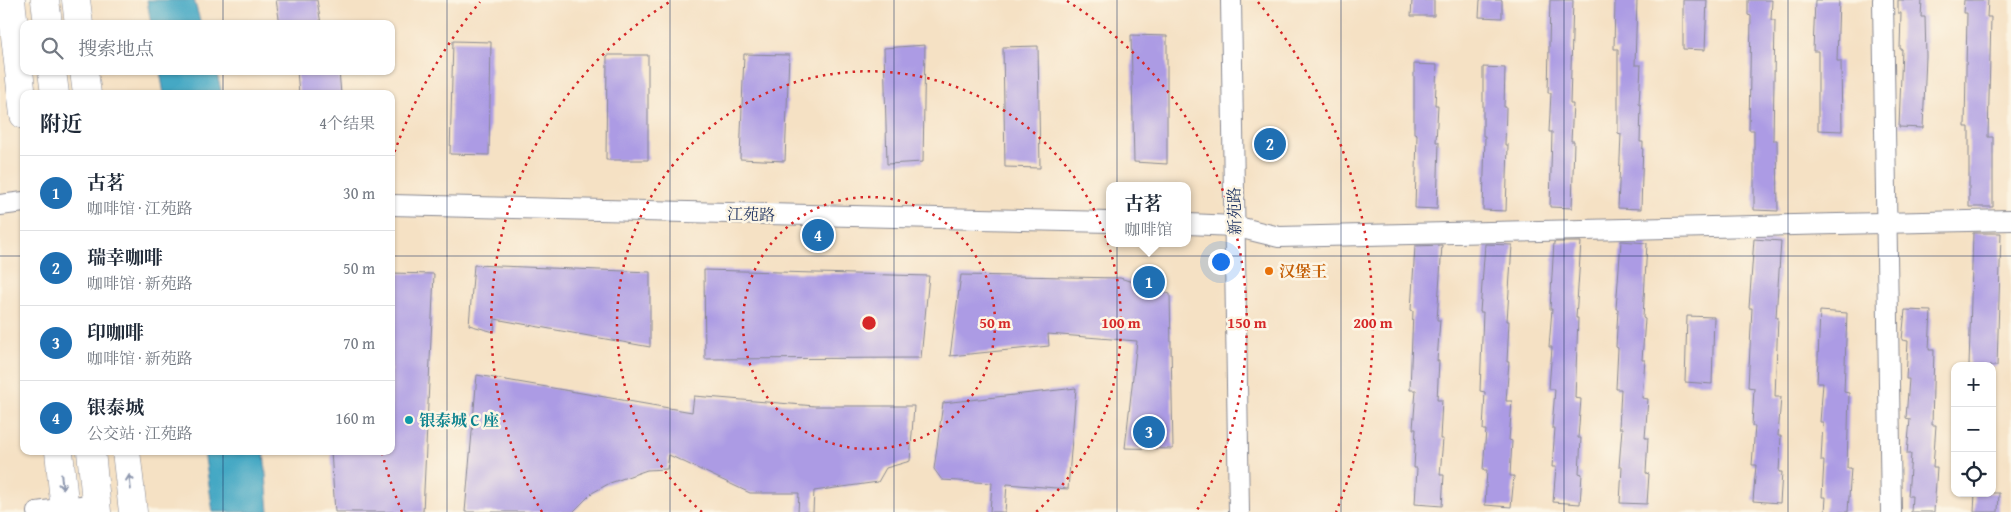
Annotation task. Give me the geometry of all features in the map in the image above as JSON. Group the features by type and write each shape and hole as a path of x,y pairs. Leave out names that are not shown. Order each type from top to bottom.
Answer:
{"main road":[{"path":"12,0 21,90"},
{"path":"45,0 48,20"},
{"path":"76,0 78,20"},
{"path":"53,75 54,90"},
{"path":"85,75 86,90"},
{"path":"61,455 82,510"},
{"path":"82,510 89,455"},
{"path":"126,455 133,512"}],"street":[{"name":"新苑路","path":"1232,0 1239,512"},
{"path":"1883,0 1890,512"},
{"path":"0,205 20,202"},
{"name":"江苑路","path":"395,205 1106,222"},
{"path":"1191,224 1234,226 1278,237 2011,220"},
{"path":"36,512 82,510"}],"water":[{"path":"147,0 194,0 200,20 150,20"},
{"path":"161,75 217,75 221,90 163,90"},
{"path":"205,455 264,455 269,512 213,512"}],"building":[{"path":"276,0 317,0 320,20 279,20"},
{"path":"1412,0 1434,0 1434,16 1411,16"},
{"path":"1480,0 1502,0 1502,18 1479,17"},
{"path":"1550,0 1573,0 1570,104 1573,104 1571,141 1574,141 1572,208 1550,207 1552,132 1549,132 1551,93 1548,93"},
{"path":"1615,0 1637,0 1635,65 1641,65 1639,104 1641,105 1640,142 1643,142 1641,209 1618,208 1621,134 1618,133 1618,49 1614,49"},
{"path":"1683,0 1707,0 1705,50 1683,49"},
{"path":"1748,0 1772,0 1771,20 1775,20 1773,140 1777,140 1778,211 1754,210 1754,130 1749,130 1751,16 1748,15"},
{"path":"1815,0 1839,0 1837,61 1841,61 1842,131 1818,130 1818,51 1813,51"},
{"path":"1898,0 1922,0 1921,17 1925,17 1926,56 1923,128 1899,127 1902,49 1900,49 1901,13 1898,13"},
{"path":"1964,0 1988,0 1987,17 1991,17 1988,137 1993,137 1993,207 1969,207 1969,127 1965,127 1967,13 1963,13"},
{"path":"1131,35 1167,36 1167,164 1134,162"},
{"path":"453,41 491,42 489,155 450,154"},
{"path":"925,45 923,162 887,164 884,48"},
{"path":"1038,46 1040,168 1005,167 1003,47"},
{"path":"744,54 789,55 785,161 740,159"},
{"path":"607,55 648,55 648,160 606,160"},
{"path":"1414,64 1437,65 1435,105 1438,105 1436,142 1439,142 1437,209 1415,208 1417,134 1414,133"},
{"path":"1483,67 1505,68 1505,145 1508,145 1506,211 1483,210 1485,136 1483,136"},
{"path":"297,75 339,75 341,90 299,90"},
{"path":"1973,233 2001,233 1997,366 1996,362 1969,362"},
{"path":"1754,239 1781,241 1776,317 1778,317 1775,397 1781,397 1778,436 1781,436 1779,472 1782,472 1780,503 1753,501 1756,465 1752,465 1755,426 1752,426 1754,388 1748,387 1752,308 1749,308"},
{"path":"1621,241 1647,243 1642,360 1645,360 1642,398 1648,399 1645,438 1648,438 1646,473 1649,474 1647,504 1620,503 1622,467 1619,467 1622,428 1619,428 1621,389 1616,389 1618,309 1616,309"},
{"path":"1554,242 1581,242 1576,318 1578,318 1575,398 1581,399 1578,438 1581,438 1579,473 1582,474 1580,504 1553,502 1556,467 1552,467 1555,389 1549,389 1552,347 1549,347"},
{"path":"1485,244 1512,245 1507,321 1509,321 1507,362 1509,362 1506,401 1512,401 1509,440 1512,441 1510,476 1514,476 1511,507 1485,505 1487,470 1483,470 1486,430 1483,430 1485,392 1480,391 1483,312 1480,312"},
{"path":"1442,245 1437,320 1440,320 1437,400 1442,400 1440,439 1443,439 1440,475 1444,475 1442,506 1415,504 1417,468 1414,468 1416,429 1413,429 1416,390 1410,390 1413,311 1411,310 1415,246"},
{"path":"474,265 650,272 650,347 495,319 494,332 469,325"},
{"path":"704,270 929,276 921,358 705,359"},
{"path":"395,273 434,274 423,512 335,512 331,455 395,455"},
{"path":"961,275 1120,278 1170,294 1173,449 1125,448 1137,341 1048,334 1049,346 950,356"},
{"path":"1905,310 1931,311 1929,350 1934,350 1932,425 1936,425 1933,467 1937,467 1934,512 1911,512 1912,496 1908,496 1911,454 1907,454 1910,419 1906,418 1909,379 1906,379 1908,341 1902,340"},
{"path":"1820,311 1847,313 1844,392 1849,393 1847,468 1851,468 1848,512 1825,512 1826,497 1822,497 1824,461 1821,461 1823,422 1820,422 1823,383 1817,383"},
{"path":"1687,316 1714,317 1712,384 1685,382"},
{"path":"477,375 692,412 694,396 815,406 914,406 910,461 886,468 878,482 814,491 813,512 798,512 799,493 750,493 669,455 667,469 647,470 610,483 592,493 573,512 465,512"},
{"path":"1076,388 1068,489 1007,484 1005,512 990,512 992,483 942,480 934,469 943,403"},
{"path":"1996,493 1999,493 1998,512 1974,512 1975,497 1996,497"}],"place":[{"name":"瑞幸咖啡","path":"1270,144"},
{"name":"银泰城","path":"818,235"},
{"name":"汉堡王","path":"1269,271"},
{"name":"古茗","path":"1149,282"},
{"name":"银泰城 C 座","path":"409,420"},
{"name":"印咖啡","path":"1149,432"}]}
